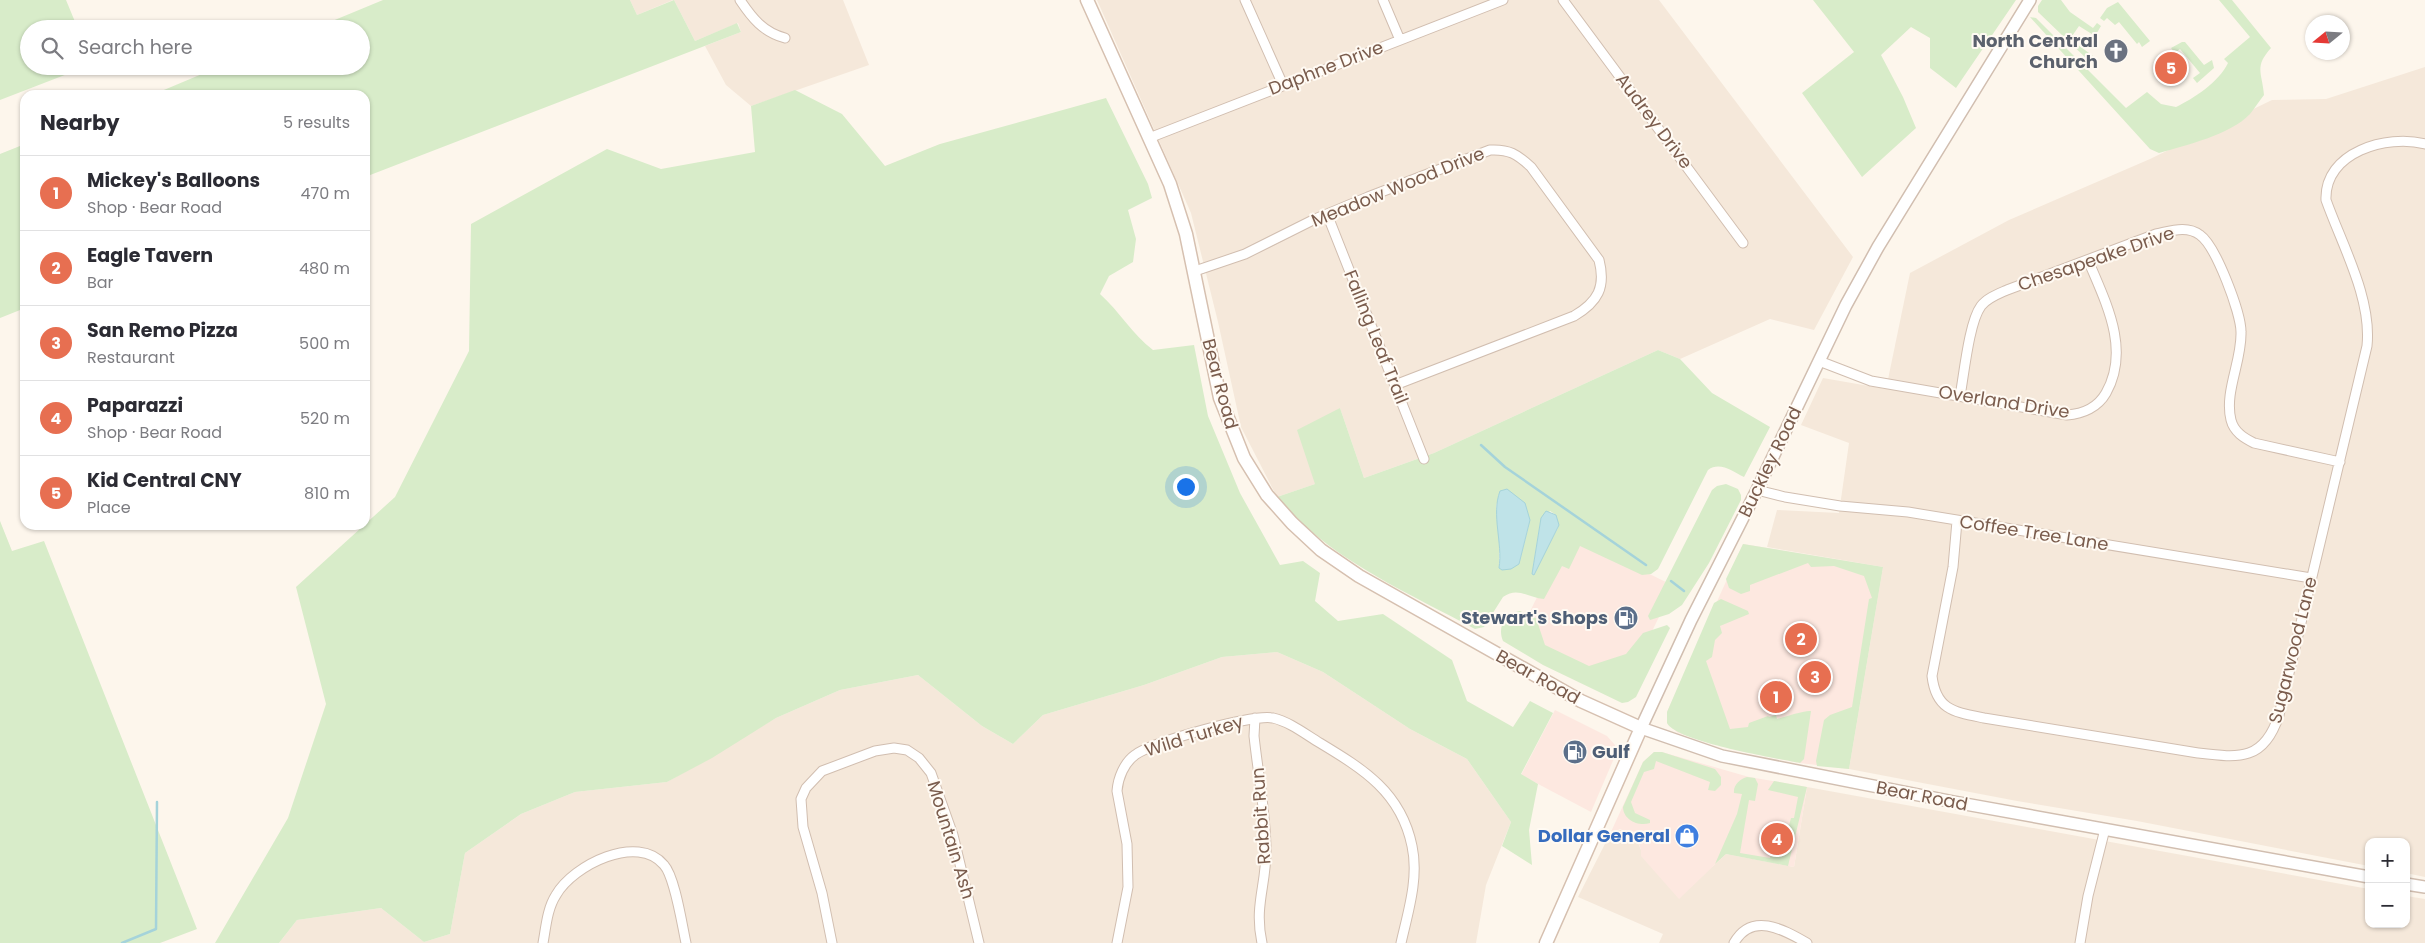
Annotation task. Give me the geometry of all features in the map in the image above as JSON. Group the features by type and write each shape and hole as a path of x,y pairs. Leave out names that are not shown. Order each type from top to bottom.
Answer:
{"main road":[{"name":"Bear Road","path":"1087,0 1170,184 1186,234 1195,271 1220,398 1244,458 1258,482 1292,523 1321,550 1359,576 1581,701 1641,728"},
{"name":"Buckley Road","path":"1546,943 1641,728"}],"street":[{"path":"740,0 750,15 764,30 785,38"},
{"path":"1245,0 1284,85"},
{"path":"1383,0 1400,40"},
{"name":"Daphne Drive","path":"1149,138 1503,0"},
{"name":"Audrey Drive","path":"1563,0 1744,243"},
{"name":"Buckley Road","path":"1641,728 1691,620 1757,490 1819,360 1878,247 2030,0"},
{"name":"Sugarwood Lane","path":"1957,521 1953,568 1932,676 1933,688 1941,702 1955,712 2143,746 2230,757 2246,754 2258,748 2270,738 2279,715 2340,462 2368,331 2361,292 2326,200 2325,191 2336,168 2358,152 2394,140 2425,144"},
{"name":"Meadow Wood Drive","path":"1195,271 1245,254 1327,214 1490,150 1504,150 1517,154 1531,166 1599,260 1603,274 1601,285 1594,300 1585,309 1395,385"},
{"name":"Falling Leaf Trail","path":"1327,214 1424,459"},
{"name":"Chesapeake Drive","path":"1960,396 1974,321 1980,307 1988,299 2007,290 2156,234 2178,229 2192,230 2201,235 2210,245 2239,315 2242,332 2231,398 2230,418 2234,428 2242,436 2254,443 2340,462"},
{"name":"Overland Drive","path":"1819,360 1871,381 2067,415 2090,409 2102,400 2114,369 2117,348 2110,314 2088,260"},
{"name":"Coffee Tree Lane","path":"1757,490 1831,505 1908,512 2311,578"},
{"name":"Wild Turkey","path":"1117,943 1128,886 1128,844 1117,791 1118,782 1126,764 1135,754 1149,747 1237,720 1255,718 1272,718 1290,724 1353,763 1373,778 1394,800 1406,825 1412,846 1414,867 1413,884 1402,943"},
{"name":"Rabbit Run","path":"1255,718 1254,736 1266,851 1264,876 1258,906 1258,925 1262,943"},
{"name":"Bear Road","path":"1641,728 1722,756 1954,802 2365,875"},
{"name":"Mountain Ash","path":"832,943 822,893 803,827 801,799 806,788 822,771 875,751 894,748 907,750 919,758 931,773 956,844 979,943"},
{"path":"2080,943 2088,896 2105,829"},
{"path":"543,943 548,915 555,895 568,879 581,869 601,860 624,852 639,851 651,855 664,865 670,876 686,943"},
{"path":"2410,885 2425,887"},
{"path":"1734,943 1737,937 1747,930 1760,925 1769,925 1783,930 1806,943"}],"shaded area":[{"path":"630,0 673,0 637,15"},
{"path":"674,0 843,0 869,65 751,106 726,85 705,46 741,32 738,23 695,41"},
{"path":"1097,0 1659,0 1853,257 1814,330 1770,319 1680,359 1658,350 1434,453 1364,478 1340,408 1315,484 1277,497 1241,427 1191,213"},
{"path":"2425,67 2425,877 2410,874 2410,838 2365,838 2365,865 2137,821 2017,801 1849,769 1883,567 1767,547 1777,510 1839,513 1849,443 1801,425 1823,378 1886,389 1910,273 2009,220 2150,159 2272,100 2326,99"},
{"path":"1568,534 1674,586 1640,656 1596,677 1517,638"},
{"path":"1743,544 1883,567 1849,769 1800,763 1741,751 1678,733 1667,723 1667,712"},
{"path":"1277,652 1323,672 1410,729 1467,759 1511,822 1486,885 1476,943 279,943 297,920 381,908 424,942 450,934 465,853 521,814 575,792 667,782 776,718 840,690 918,675 982,726 1013,744 1043,715 1144,685 1222,657"},
{"path":"1555,710 1607,736 1615,745 1615,756 1591,812 1521,775"},
{"path":"1654,752 1662,752 1749,777 1807,787 1794,867 1726,854 1679,899 1641,856 1641,850 1636,837 1620,829 1610,834 1643,762"},
{"path":"1807,787 2365,888 2365,928 2410,928 2410,897 2425,899 2425,943 1659,943 1663,934 1578,897 1610,834 1617,830 1622,830 1636,838 1641,850 1641,856 1712,867 1726,854 1794,867"}],"green space":[{"path":"0,0 66,0 74,20 20,20 20,75 65,75 26,90 20,90 20,92 0,100"},
{"path":"383,0 630,0 637,15 674,0 695,41 737,23 741,32 370,175 370,90 164,90 200,75 370,75 370,20 335,20"},
{"path":"1813,0 2016,0 1956,88 1930,68 1930,38 1911,27 1881,55 1903,97 1916,128 1862,177 1802,93 1854,52"},
{"path":"2042,0 2061,0 2070,12 2093,28 2097,23 2101,26 2095,36 2079,26 2070,39 2093,56 2088,60 2038,12 2038,6"},
{"path":"2219,0 2232,0 2271,48 2262,60 2260,70 2264,95 2250,114 2231,128 2194,143 2159,153 2150,149 2030,17 2036,18 2126,108 2147,92 2161,104 2176,107 2198,95 2212,83 2228,63 2224,59 2250,37"},
{"path":"2118,2 2150,41 2142,47 2139,42 2137,44 2119,22 2115,25 2107,18 2104,21 2100,18 2107,8"},
{"path":"2185,42 2204,65 2212,60 2214,68 2197,83 2193,78 2200,73 2180,49 2175,53 2171,48"},
{"path":"795,90 842,114 885,166 940,144 1106,98 1148,184 1152,198 1128,210 1136,239 1133,262 1109,276 1100,294 1153,350 1194,345 1208,416 1240,493 1280,565 1303,561 1320,573 1315,601 1338,621 1383,614 1452,660 1467,701 1513,727 1530,701 1553,713 1521,774 1538,784 1529,830 1532,865 1502,846 1511,822 1467,759 1410,729 1323,672 1277,652 1222,657 1144,685 1043,715 1013,744 982,726 918,675 840,690 776,718 712,758 667,782 575,792 521,814 465,853 450,934 424,942 381,908 297,920 279,943 215,943 288,818 326,704 296,587 359,530 370,530 370,520 395,497 469,351 471,224 607,149 661,169 755,152 751,106"},
{"path":"20,146 20,310 0,318 0,154"},
{"path":"1658,350 1680,359 1712,393 1770,427 1744,477 1722,467 1708,470 1658,569 1651,574 1642,575 1580,546 1569,569 1562,566 1544,599 1518,593 1508,594 1503,597 1484,627 1475,629 1396,587 1344,556 1297,519 1277,497 1315,484 1297,430 1340,408 1364,478 1434,453","holes":["1499,494 1525,503 1529,525 1519,564 1499,568 1499,517 1496,507","1550,511 1556,515 1558,528 1532,574 1540,524"]},
{"path":"1726,484 1738,489 1741,500 1709,563 1682,605 1669,614 1650,620 1648,616 1712,490 1717,486"},
{"path":"0,521 12,551 44,541 197,929 160,943 0,943"},
{"path":"1743,544 1883,567 1849,769 1817,766 1816,761 1824,720 1830,715 1852,707 1869,599 1872,598 1864,576 1834,566 1811,567 1808,563 1750,585 1750,591 1741,594 1729,588 1726,579"},
{"path":"1721,599 1748,611 1749,614 1720,626 1722,633 1715,640 1712,657 1706,661 1730,729 1748,727 1749,723 1768,716 1776,715 1777,719 1811,711 1804,759 1800,763 1707,743 1675,730 1667,723 1667,712 1714,603"},
{"path":"1520,611 1536,618 1545,645 1589,666 1626,654 1643,633 1667,625 1670,628 1636,697 1622,703 1543,665 1503,641 1501,631 1506,618"},
{"path":"1654,752 1662,752 1715,769 1721,777 1721,785 1715,791 1708,790 1710,782 1656,761 1654,769 1644,772 1631,802 1635,813 1650,820 1650,823 1641,824 1632,821 1626,816 1623,807 1643,762"},
{"path":"1747,777 1755,778 1758,784 1755,801 1749,800 1740,853 1770,858 1771,853 1778,854 1779,849 1783,849 1791,818 1794,818 1798,797 1768,790 1774,781 1807,787 1788,866 1726,854 1715,864 1737,814 1742,794 1734,793 1735,787"}],"water":[{"path":"1507,489 1525,503 1530,520 1519,564 1511,569 1502,570 1499,568 1500,549 1497,510 1500,491"},
{"path":"1546,511 1556,515 1559,525 1534,575 1532,574 1541,518"}],"waterway":[{"path":"1481,445 1505,467 1646,565"},
{"path":"1671,581 1684,591"},
{"path":"122,943 156,929 157,802"}],"place":[{"name":"North Central Church","path":"2116,51"},
{"name":"Kid Central CNY","path":"2171,68"},
{"name":"Stewart's Shops","path":"1626,618"},
{"name":"Eagle Tavern","path":"1801,639"},
{"name":"San Remo Pizza","path":"1815,677"},
{"name":"Mickey's Balloons","path":"1776,697"},
{"name":"Gulf","path":"1575,752"},
{"name":"Dollar General","path":"1687,836"},
{"name":"Paparazzi","path":"1777,839"}]}
